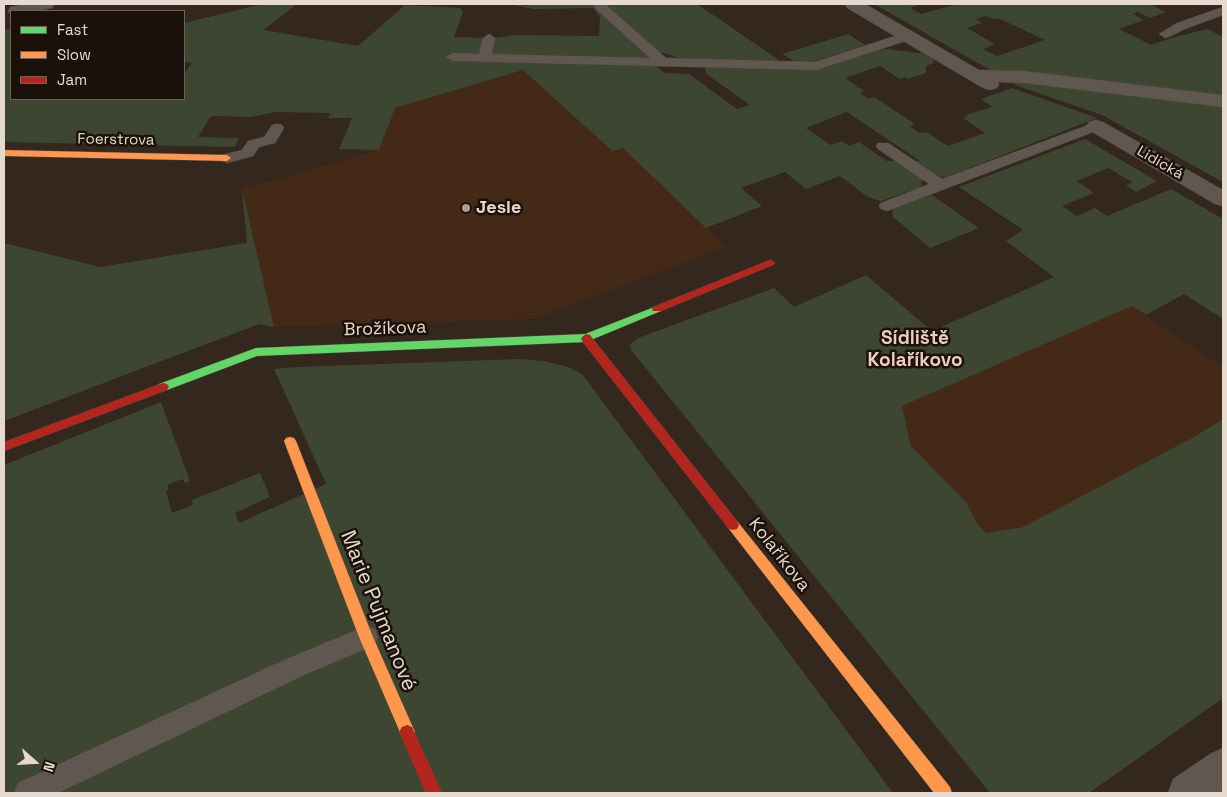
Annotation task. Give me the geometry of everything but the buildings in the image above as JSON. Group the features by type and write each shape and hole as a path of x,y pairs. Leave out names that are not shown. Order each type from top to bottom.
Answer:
{"street":[{"path":"20,10 46,4"},
{"path":"853,4 996,87"},
{"path":"974,75 1024,77 1223,101"},
{"name":"Lidická","path":"1096,126 1223,199"},
{"name":"Foerstrova","path":"4,153 227,158"},
{"name":"Brožíkova","path":"4,447 256,352 586,338 770,262"},
{"name":"Kolaříkova","path":"586,338 944,793"},
{"name":"Marie Pujmanové","path":"290,441 366,637 434,793"},
{"path":"1187,793 1223,767"}],"lane":[{"path":"1169,18 1212,4"},
{"path":"600,6 663,62"},
{"path":"1165,34 1181,26 1223,11"},
{"path":"453,57 816,66 908,36"},
{"path":"484,58 489,38"},
{"path":"887,206 1096,126"},
{"path":"248,153 253,144 270,140 277,128"},
{"path":"882,146 941,185"},
{"path":"227,158 248,153 275,153"},
{"path":"28,793 293,668 366,637"}],"shaded area":[{"name":"Jesle","path":"523,70 611,151 623,148 726,247 533,319 274,327 242,189 379,150 395,108"},
{"path":"1132,306 1223,368 1223,419 1192,438 1023,527 986,533 978,525 966,502 911,446 902,406"}],"green space":[{"path":"262,4 297,4 263,30 358,46 405,5 460,8 463,12 454,37 494,38 517,35 599,36 600,17 593,8 533,9 510,4 527,6 529,4 697,4 779,60 774,62 682,59 664,53 644,51 644,53 664,73 689,74 737,109 750,105 706,74 705,67 804,69 887,49 926,54 931,56 934,63 926,66 926,73 908,79 905,77 900,79 880,66 845,78 864,91 860,93 869,99 874,97 915,124 910,126 920,133 926,132 948,146 985,133 963,118 968,117 966,115 992,107 981,99 1012,88 1097,118 945,177 934,176 922,181 921,187 881,201 868,197 840,176 806,189 785,172 741,188 762,206 706,228 623,148 612,151 523,70 395,108 379,150 339,149 352,118 328,118 330,113 275,112 251,117 211,116 198,137 239,138 235,147 4,142 4,30 10,29 10,100 185,100 185,73 192,63 185,62 185,23","holes":["847,112 920,161 887,161 859,142 849,146 842,141 831,145 806,128"]},
{"path":"874,4 921,4 910,8 921,14 957,4 1149,4 1166,12 1150,18 1138,12 1133,14 1144,20 1119,29 1151,45 1207,29 1223,37 1223,97 990,70","holes":["986,16 993,19 998,18 1045,40 997,56 983,49 995,44 967,28 982,23 976,19"]},
{"path":"848,34 865,45 809,63 796,62 782,54"},
{"path":"1023,79 1223,103 1223,182 1102,115 1018,86 1006,80"},
{"path":"1085,139 1157,181 1136,192 1126,186 1132,182 1108,168 1077,181 1094,193 1062,206 1077,216 1095,208 1107,216 1171,189 1223,219 1223,319 1184,294 1146,315 1132,306 902,406 911,446 966,502 978,525 986,533 1023,527 1192,438 1223,419 1223,698 1089,793 990,793 631,350 630,344 638,338 774,288 794,307 866,275 932,331 1054,277 1006,241 1023,230 959,187"},
{"path":"242,189 274,327 259,324 4,421 4,243 100,267 247,243"},
{"path":"932,195 979,228 930,248 893,217 892,211 896,208"},
{"path":"520,359 543,361 568,367 582,374 893,793 4,793 4,465 161,402 190,481 185,483 183,479 167,485 169,489 166,491 172,513 193,505 192,500 260,473 270,497 235,513 239,523 326,484 274,369"}],"traffic: fast":[{"path":"163,387 256,352 586,338 657,309"}],"traffic: slow":[{"path":"4,153 227,158"},
{"path":"290,441 366,637 407,732"},
{"path":"733,525 944,793"}],"traffic: jam":[{"path":"657,309 770,263"},
{"path":"586,338 733,525"},
{"path":"4,447 163,387"},
{"path":"407,732 434,793"}],"place":[{"name":"Jesle","path":"466,208"}],"district":[{"name":"Sídliště Kolaříkovo","path":"915,350"}]}
